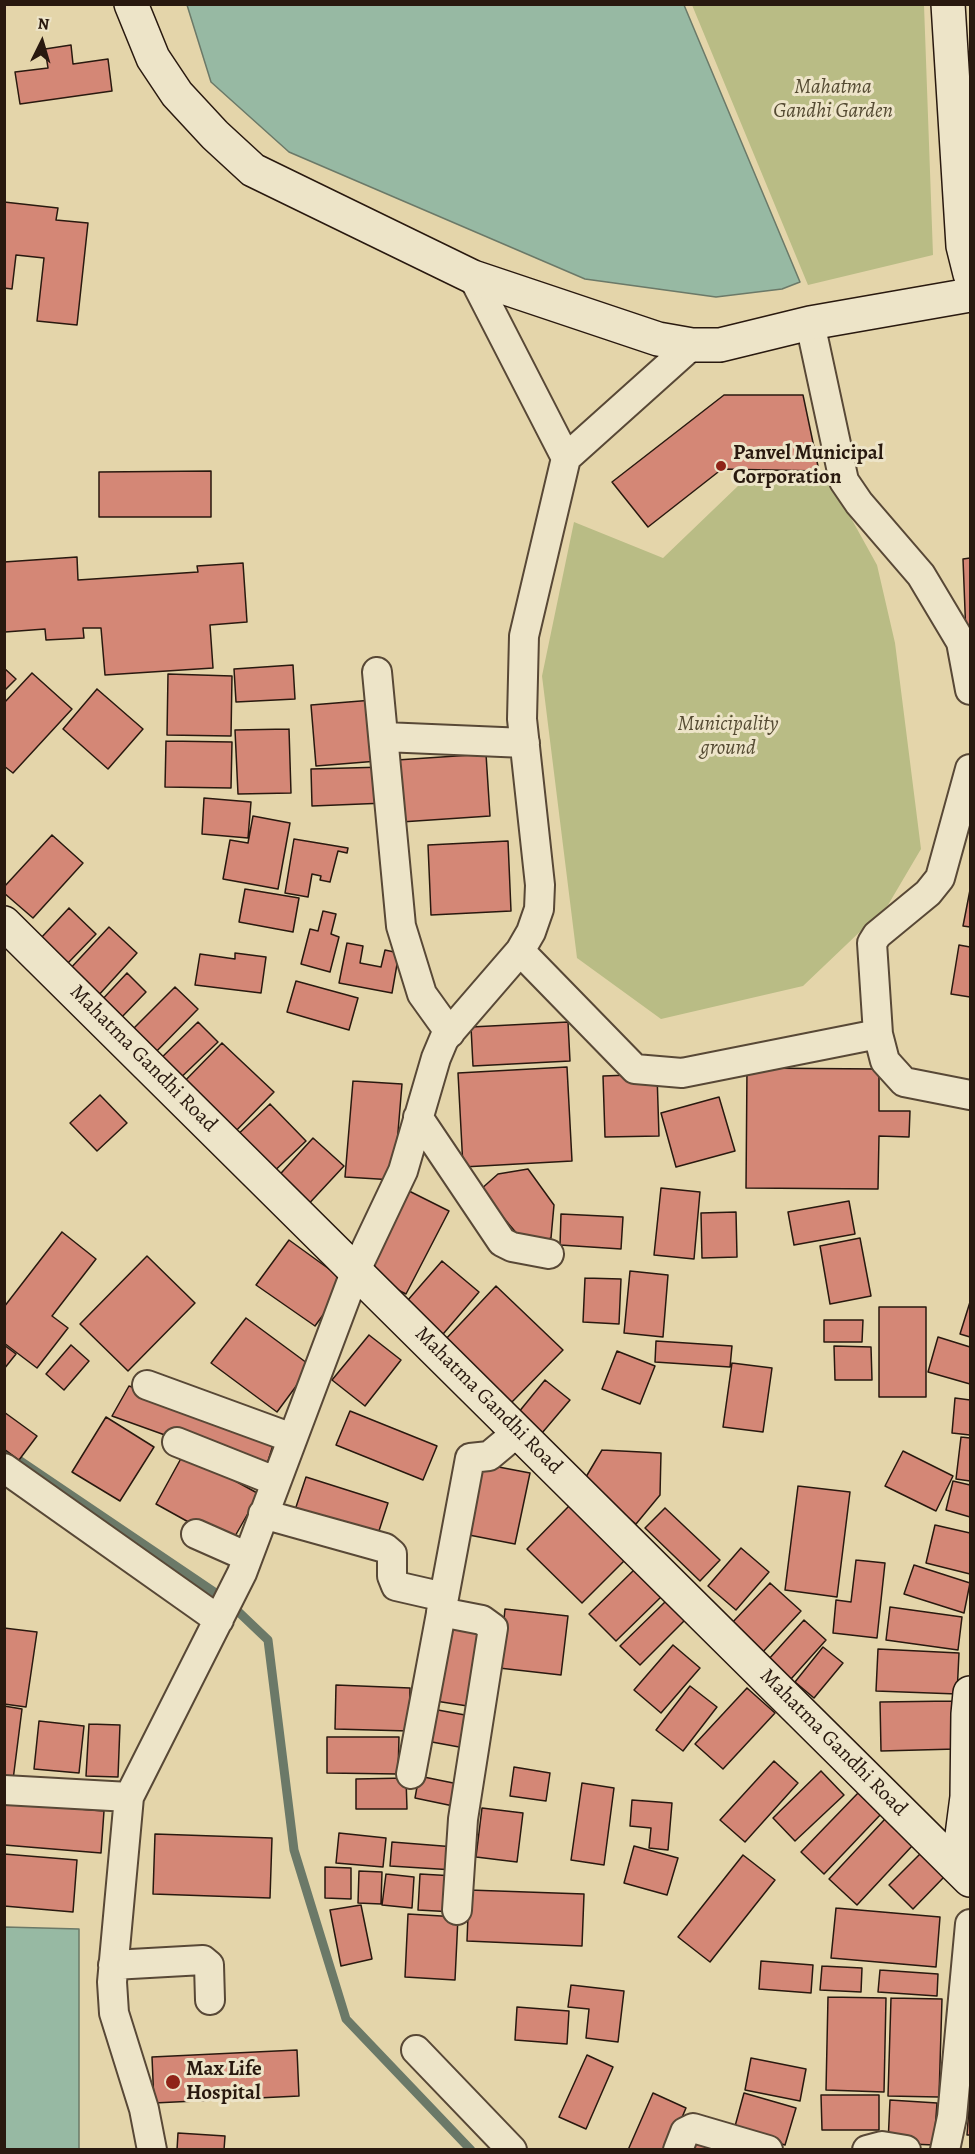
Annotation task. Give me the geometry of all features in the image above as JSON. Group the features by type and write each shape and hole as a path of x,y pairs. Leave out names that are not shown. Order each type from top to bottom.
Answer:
{"street":[{"path":"130,4 153,58 177,94 215,135 254,170 473,277 658,339 692,345 720,345 810,323 970,295"},
{"path":"948,4 963,246 970,274"},
{"path":"473,277 566,458"},
{"path":"810,323 844,481 921,575 961,642 970,690"},
{"path":"152,2150 144,2109 114,2013 113,1965 129,1797 243,1568 356,1269 403,1171 436,1058 450,1033 519,951 531,932 539,909 540,885 522,719 524,636 566,458 692,345"},
{"path":"377,672 401,926 422,994 450,1033"},
{"path":"384,738 525,743"},
{"path":"970,769 940,878 928,893 877,935 872,943 878,1034 885,1061 904,1082 970,1095"},
{"name":"Mahatma Gandhi Road","path":"4,923 964,1873"},
{"path":"519,951 634,1069 682,1073 878,1034"},
{"path":"418,1117 502,1242 512,1248 549,1254"},
{"path":"147,1385 292,1438"},
{"path":"411,1774 470,1458 489,1456 519,1431"},
{"path":"177,1443 275,1481"},
{"path":"4,1468 219,1620"},
{"path":"263,1514 385,1548 392,1554 392,1576 396,1586 482,1620 493,1628 463,1819 457,1911"},
{"path":"196,1534 243,1568"},
{"path":"964,1873 970,1693"},
{"path":"4,1790 129,1797"},
{"path":"945,2150 952,2117 970,1924"},
{"path":"113,1965 203,1960 209,1965 210,2000"},
{"path":"416,2050 512,2150"},
{"path":"678,2150 685,2132 693,2128 768,2150"},
{"path":"867,2150 882,2146 906,2150"}],"green space":[{"name":"Mahatma Gandhi Garden","path":"692,5 924,5 933,255 808,285"},
{"name":"Municipality ground","path":"831,482 877,565 895,643 921,849 888,905 803,986 661,1019 577,958 542,676 574,522 663,558 739,485"}],"shaded area":[{"path":"187,5 684,5 800,282 782,289 716,297 585,279 289,152 211,82"},
{"path":"5,1927 79,1929 79,2149 5,2149"}],"building":[{"path":"71,45 73,64 108,59 112,91 20,104 15,72 48,68 45,49"},
{"path":"4,202 58,208 56,220 88,223 77,325 37,321 44,258 16,255 12,289 4,288"},
{"name":"Panvel Municipal Corporation","path":"724,395 803,395 819,471 722,469 648,527 612,482"},
{"path":"211,471 211,517 99,517 99,472"},
{"path":"77,557 78,580 198,572 197,566 243,563 247,622 210,625 213,668 105,675 101,628 83,628 84,638 46,640 45,629 5,632 4,562"},
{"path":"970,558 970,636 966,636 963,559"},
{"path":"293,665 295,699 236,702 234,669"},
{"path":"4,668 16,679 4,691"},
{"path":"32,673 72,709 13,773 4,766 4,703"},
{"path":"168,674 232,676 231,736 167,735"},
{"path":"97,689 143,729 108,769 63,729"},
{"path":"373,700 378,761 316,766 311,705"},
{"path":"289,729 291,793 238,794 235,730"},
{"path":"166,741 232,742 231,788 165,787"},
{"path":"486,754 490,816 401,822 397,760"},
{"path":"385,767 386,803 312,806 311,769"},
{"path":"204,798 251,802 248,838 202,834"},
{"path":"253,816 290,823 278,889 223,879 230,840 248,843"},
{"path":"52,835 83,863 33,918 4,893 4,887"},
{"path":"294,839 348,848 347,853 338,851 330,882 320,880 321,876 312,874 308,897 285,893"},
{"path":"508,841 511,911 431,915 428,845"},
{"path":"245,889 299,898 293,932 239,922"},
{"path":"970,890 970,927 963,926"},
{"path":"69,908 96,934 67,964 40,939"},
{"path":"323,911 336,914 331,934 339,937 330,972 301,964 310,929 318,931"},
{"path":"109,927 137,953 97,997 68,971"},
{"path":"347,943 363,946 360,963 381,967 385,950 399,953 392,993 339,983"},
{"path":"959,945 970,947 970,997 951,994"},
{"path":"235,953 266,957 261,993 195,985 200,954 235,959"},
{"path":"127,973 146,992 119,1020 100,1002"},
{"path":"296,981 358,998 349,1030 287,1012"},
{"path":"175,987 198,1009 148,1060 125,1037"},
{"path":"198,1022 218,1042 173,1085 154,1065"},
{"path":"568,1022 570,1061 473,1066 471,1027"},
{"path":"222,1043 274,1092 228,1139 176,1090"},
{"path":"567,1067 572,1161 463,1167 458,1073"},
{"path":"747,1068 879,1069 879,1111 910,1111 909,1137 879,1136 878,1189 746,1188"},
{"path":"657,1074 659,1136 605,1137 603,1076"},
{"path":"353,1081 402,1084 394,1180 345,1177"},
{"path":"100,1095 127,1123 97,1151 70,1123"},
{"path":"719,1097 735,1151 676,1167 661,1113"},
{"path":"270,1104 306,1141 267,1178 231,1141"},
{"path":"313,1138 344,1166 303,1210 273,1182"},
{"path":"528,1169 554,1205 551,1238 529,1248 480,1190 498,1174"},
{"path":"661,1188 700,1192 694,1259 654,1255"},
{"path":"407,1190 449,1211 406,1294 364,1273"},
{"path":"849,1201 855,1234 794,1245 788,1212"},
{"path":"736,1212 737,1257 702,1258 701,1213"},
{"path":"561,1214 623,1217 621,1249 560,1245"},
{"path":"62,1232 96,1259 52,1316 68,1328 37,1368 4,1343 4,1307"},
{"path":"860,1238 871,1296 830,1304 820,1246"},
{"path":"289,1240 347,1282 315,1326 256,1285"},
{"path":"147,1256 195,1303 128,1371 80,1324"},
{"path":"442,1261 479,1292 438,1340 401,1308"},
{"path":"630,1271 668,1275 663,1337 624,1333"},
{"path":"585,1278 621,1279 619,1324 583,1322"},
{"path":"496,1286 563,1350 509,1405 443,1342"},
{"path":"970,1302 970,1337 960,1334"},
{"path":"879,1307 926,1307 926,1397 879,1397"},
{"path":"246,1318 311,1366 277,1412 211,1363"},
{"path":"824,1320 863,1320 862,1342 824,1342"},
{"path":"369,1335 401,1360 365,1406 332,1380"},
{"path":"938,1337 970,1347 970,1384 928,1372"},
{"path":"656,1341 732,1346 730,1367 655,1362"},
{"path":"4,1345 16,1354 4,1369"},
{"path":"71,1345 89,1361 64,1390 46,1374"},
{"path":"834,1346 871,1347 872,1380 835,1380"},
{"path":"617,1351 655,1366 640,1404 602,1389"},
{"path":"732,1363 772,1368 763,1432 723,1427"},
{"path":"545,1380 570,1400 542,1433 518,1413"},
{"path":"129,1386 276,1435 265,1471 112,1416"},
{"path":"955,1398 970,1400 970,1435 952,1433"},
{"path":"350,1411 437,1446 423,1480 336,1445"},
{"path":"4,1412 37,1436 19,1460 4,1449"},
{"path":"106,1417 154,1447 120,1501 72,1472"},
{"path":"961,1437 970,1438 970,1481 956,1479"},
{"path":"602,1450 661,1453 660,1495 636,1524 583,1482"},
{"path":"903,1451 953,1476 936,1511 885,1486"},
{"path":"184,1453 259,1494 230,1545 156,1504"},
{"path":"483,1464 530,1473 515,1544 469,1535"},
{"path":"306,1477 388,1503 377,1537 295,1510"},
{"path":"953,1481 970,1485 970,1517 946,1510"},
{"path":"798,1486 850,1492 837,1597 785,1590"},
{"path":"569,1506 625,1560 582,1603 527,1549"},
{"path":"665,1508 720,1560 700,1581 645,1528"},
{"path":"935,1525 970,1533 970,1574 926,1563"},
{"path":"741,1548 769,1572 736,1610 708,1586"},
{"path":"856,1560 885,1563 877,1638 833,1633 836,1600 851,1602"},
{"path":"914,1565 970,1583 964,1613 904,1594"},
{"path":"635,1569 662,1596 616,1641 589,1614"},
{"path":"770,1583 801,1611 760,1655 729,1626"},
{"path":"666,1601 685,1620 640,1665 620,1646"},
{"path":"890,1607 962,1617 958,1650 886,1640"},
{"path":"505,1609 568,1616 561,1675 499,1668"},
{"path":"804,1620 826,1640 791,1679 768,1660"},
{"path":"442,1627 487,1635 474,1707 429,1700"},
{"path":"4,1628 37,1632 26,1707 4,1704"},
{"path":"673,1645 700,1668 661,1713 634,1690"},
{"path":"823,1647 843,1663 814,1698 795,1682"},
{"path":"878,1649 959,1653 957,1694 876,1691"},
{"path":"336,1685 410,1688 409,1731 335,1729"},
{"path":"690,1686 717,1707 683,1751 656,1730"},
{"path":"747,1688 775,1713 723,1769 695,1744"},
{"path":"954,1701 956,1749 881,1751 880,1702"},
{"path":"4,1706 22,1709 13,1780 4,1779"},
{"path":"427,1708 476,1717 470,1749 421,1740"},
{"path":"39,1721 84,1726 79,1773 34,1769"},
{"path":"89,1724 120,1725 118,1777 86,1776"},
{"path":"327,1737 399,1737 398,1774 327,1773"},
{"path":"774,1761 798,1783 745,1842 720,1820"},
{"path":"514,1767 550,1773 546,1801 510,1796"},
{"path":"821,1771 844,1795 795,1841 773,1818"},
{"path":"419,1776 463,1785 458,1807 415,1798"},
{"path":"406,1778 407,1809 356,1809 356,1779"},
{"path":"582,1783 614,1788 604,1865 571,1860"},
{"path":"859,1792 882,1813 824,1874 801,1852"},
{"path":"632,1800 672,1803 668,1850 649,1848 651,1828 630,1826"},
{"path":"5,1803 104,1811 101,1853 4,1845"},
{"path":"482,1808 523,1813 517,1862 476,1857"},
{"path":"885,1819 913,1845 857,1905 829,1879"},
{"path":"339,1833 386,1838 383,1867 336,1863"},
{"path":"155,1834 272,1838 270,1898 153,1894"},
{"path":"392,1842 455,1847 454,1870 390,1866"},
{"path":"634,1846 678,1858 667,1895 624,1883"},
{"path":"921,1853 945,1876 913,1909 889,1885"},
{"path":"4,1854 77,1860 73,1912 4,1906"},
{"path":"743,1855 775,1880 710,1962 678,1937"},
{"path":"325,1867 351,1868 351,1899 325,1898"},
{"path":"359,1871 382,1872 381,1904 358,1903"},
{"path":"386,1874 414,1877 412,1908 382,1905"},
{"path":"420,1874 455,1876 454,1912 418,1910"},
{"path":"469,1890 584,1894 582,1946 467,1941"},
{"path":"361,1905 372,1959 341,1966 330,1910"},
{"path":"836,1908 940,1917 936,1967 831,1958"},
{"path":"408,1914 458,1917 455,1980 405,1977"},
{"path":"761,1961 813,1965 811,1993 759,1989"},
{"path":"822,1966 862,1968 861,1992 820,1990"},
{"path":"880,1970 938,1974 937,1996 878,1992"},
{"path":"571,1985 624,1991 618,2042 586,2038 589,2009 568,2007"},
{"path":"828,1997 886,1998 884,2092 826,2090"},
{"path":"891,1998 942,1999 939,2097 888,2096"},
{"path":"517,2007 569,2011 567,2044 515,2040"},
{"path":"297,2050 299,2096 154,2103 152,2057"},
{"path":"587,2055 613,2067 586,2129 559,2117"},
{"path":"751,2058 806,2069 800,2101 745,2090"},
{"path":"653,2093 686,2108 668,2150 628,2150"},
{"path":"744,2093 796,2108 785,2145 734,2130"},
{"path":"821,2095 879,2095 879,2130 822,2130"},
{"path":"970,2096 970,2135 967,2135"},
{"path":"890,2100 937,2103 934,2145 888,2143"},
{"path":"178,2133 225,2136 224,2150 177,2150"},
{"path":"691,2141 713,2150 688,2150"}],"waterway":[{"path":"4,1450 226,1600 268,1640 294,1850 346,2019 471,2150"}],"place":[{"name":"Panvel Municipal Corporation","path":"721,466"},
{"name":"Max Life Hospital","path":"173,2082"}]}
